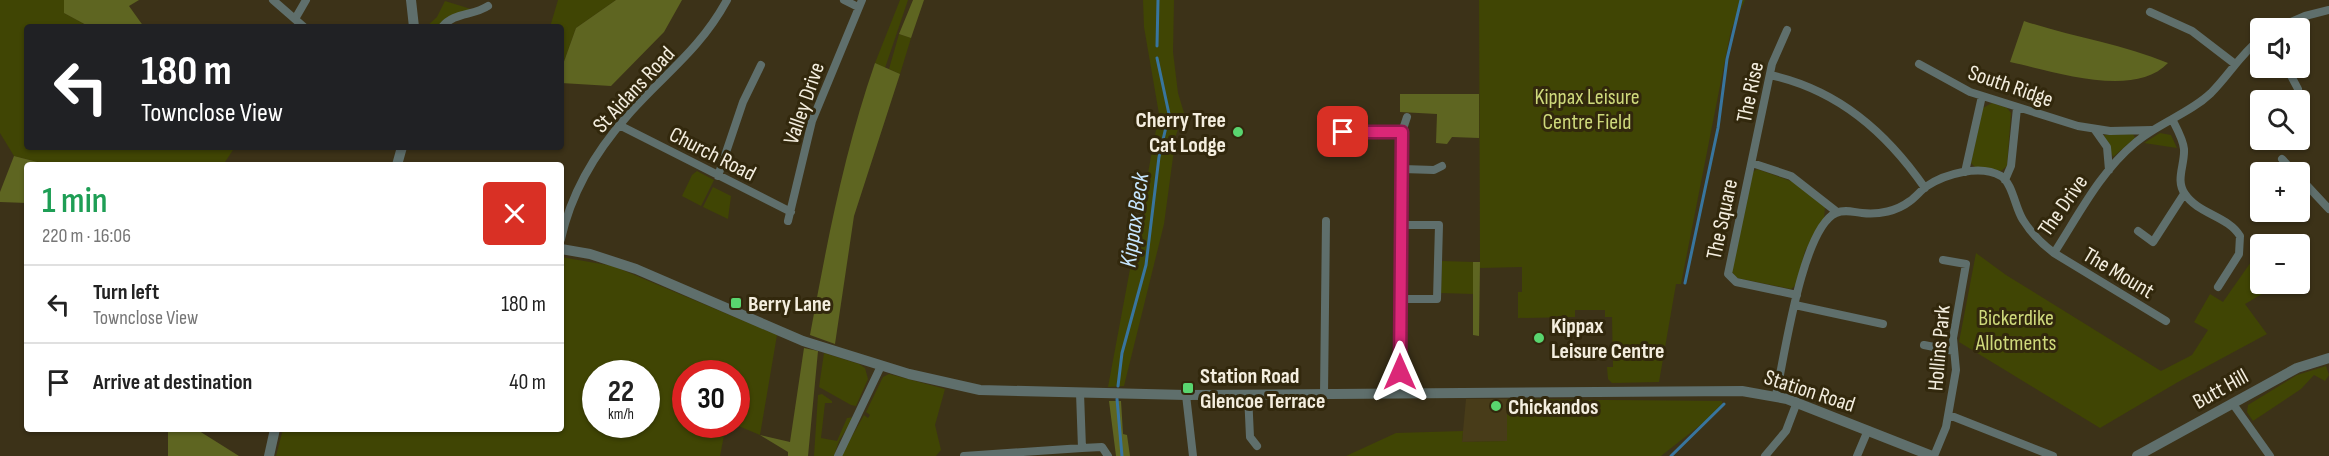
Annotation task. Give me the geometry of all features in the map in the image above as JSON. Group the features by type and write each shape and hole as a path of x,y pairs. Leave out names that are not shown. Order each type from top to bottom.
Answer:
{"street":[{"path":"273,0 301,24"},
{"path":"295,19 306,0"},
{"path":"411,0 414,24"},
{"name":"St Aidans Road","path":"564,225 578,189 619,125 693,50 727,0"},
{"path":"844,0 860,4"},
{"name":"Valley Drive","path":"789,217 812,121 860,4"},
{"path":"446,24 456,16 476,13 488,6"},
{"path":"2298,18 2328,9"},
{"path":"2150,12 2192,31 2235,64"},
{"name":"The Rise","path":"1752,163 1776,52 1787,30"},
{"name":"The Drive","path":"2005,180 2023,221 2034,235 2054,253 2109,170 2134,143 2211,93 2250,49"},
{"name":"South Ridge","path":"1919,64 1956,85 2017,108 2095,130 2152,130"},
{"path":"718,176 743,102 761,65"},
{"path":"1770,75 1818,91 1850,109 1893,145 1925,188"},
{"path":"2292,78 2298,88"},
{"path":"1965,172 1982,96"},
{"path":"1776,395 1806,261 1815,239 1827,220 1837,212 1869,214 1889,211 1906,203 1942,178 1965,172 1994,174 2005,180 2011,166 2017,108"},
{"path":"1400,392 1402,132 1407,117"},
{"path":"2172,119 2184,148 2180,178 2184,194 2232,227 2240,236 2239,254 2218,287"},
{"name":"Church Road","path":"619,125 718,176 789,217"},
{"path":"2095,130 2107,147 2109,170"},
{"path":"1328,139 1349,131 1402,132"},
{"path":"2282,159 2285,162"},
{"name":"The Square","path":"1796,300 1736,282 1729,276 1752,163 1769,167 1796,180 1837,212"},
{"path":"1403,169 1434,170 1442,166"},
{"path":"2310,189 2329,209"},
{"path":"2138,231 2153,242 2184,194"},
{"path":"1324,394 1326,221"},
{"path":"1400,299 1437,299 1439,225 1401,225"},
{"path":"564,250 616,261 803,341 881,366 838,456"},
{"name":"The Mount","path":"2054,253 2166,321"},
{"name":"Hollins Park","path":"1933,456 1949,415 1956,370 1953,338 1966,264 1943,260"},
{"path":"1796,300 1883,324"},
{"path":"1924,345 1954,351"},
{"name":"Butt Hill","path":"2137,456 2297,368 2327,359"},
{"name":"Station Road","path":"881,366 980,390 1058,393 1186,395 1712,390 1776,395 1933,456"},
{"path":"1080,393 1082,448"},
{"path":"1248,394 1250,437 1257,446"},
{"path":"1186,395 1192,456"},
{"path":"1765,456 1785,431 1797,402"},
{"path":"2233,404 2270,456"},
{"path":"1949,415 2053,456"},
{"path":"1857,456 1868,430"},
{"path":"269,456 274,432"},
{"path":"964,456 1102,447 1108,456"}],"shaded area":[{"path":"1466,399 1507,399 1508,441 1462,442"}],"green space":[{"path":"0,0 64,0 64,13 84,24 24,24 24,150 233,150 225,162 37,162 14,156 0,133"},
{"path":"64,0 139,0 129,6 142,24 84,24 64,13"},
{"path":"558,0 616,0 576,28 564,62 564,24 551,24"},
{"path":"616,0 682,0 664,32 611,86 564,83 564,62 576,28"},
{"path":"900,0 908,0 885,68 875,63"},
{"path":"913,0 924,0 911,38 899,34"},
{"path":"1143,0 1174,0 1173,52 1178,93 1184,113 1176,135 1164,224 1124,386 1108,387 1159,114 1144,27"},
{"name":"Kippax Leisure Centre Field","path":"1479,0 1745,0 1731,30 1681,284 1676,284 1659,382 1612,383 1608,379 1607,367 1613,367 1612,317 1605,317 1605,310 1575,310 1575,317 1518,318 1518,292 1522,292 1522,267 1480,268"},
{"path":"445,1 474,10 449,17 441,24 429,24 437,17"},
{"path":"2024,21 2151,56 2168,63 2153,74 2114,81 2070,76 2010,62"},
{"path":"899,34 911,38 900,74 889,69"},
{"path":"875,63 900,74 854,216 835,344 810,335 845,164"},
{"path":"1400,94 1479,94 1479,138 1452,137 1447,144 1436,143 1437,114 1400,112"},
{"path":"1992,103 2007,108 2011,113 2007,166 2001,171 1976,168 1971,163 1983,108"},
{"path":"2160,133 2171,135 2177,148 2144,143"},
{"path":"2133,134 2135,138 2113,157 2104,135"},
{"path":"14,156 37,162 24,162 24,203 0,202 0,192"},
{"path":"1757,169 1796,183 1825,207 1824,219 1805,251 1796,285 1791,289 1737,278 1732,272 1753,172"},
{"path":"697,171 714,180 701,206 682,196 692,175"},
{"path":"713,187 731,196 728,219 703,207"},
{"name":"Bickerdike Allotments","path":"1976,253 2006,275 2161,371 2192,355 2208,330 2194,322 2210,294 2223,302 2250,263 2250,294 2262,294 2245,304 2267,334 2178,382 2100,428 1959,342"},
{"path":"564,258 613,266 777,335 760,435 750,431 750,360 672,360 672,438 723,438 720,456 276,456 282,432 564,432"},
{"path":"1442,261 1473,262 1473,294 1441,293"},
{"path":"1473,262 1480,262 1479,336 1473,335"},
{"path":"804,348 818,351 808,456 788,456 788,452 760,435 790,442"},
{"path":"824,353 865,368 868,379 856,406 819,387"},
{"path":"2326,366 2329,375 2325,381 2314,375 2301,389 2253,421 2247,412 2248,405 2297,375"},
{"path":"889,374 945,389 935,425 941,450 936,456 841,456 864,415 868,418 870,415 866,412 883,377"},
{"path":"822,394 832,403 825,403 821,438 837,441 847,418 854,417 839,441 834,456 814,456 818,395"},
{"path":"1507,399 1722,401 1722,408 1661,456 1346,456 1396,433 1463,431 1462,442 1507,441"},
{"path":"1109,401 1121,401 1123,434 1127,435 1130,456 1116,456"},
{"path":"168,432 201,432 239,456 168,456"}],"waterway":[{"name":"Kippax Beck","path":"1157,46 1158,0"},
{"path":"1685,283 1718,128 1727,59 1741,0"},
{"name":"Kippax Beck","path":"1118,386 1122,353 1146,265 1159,157 1169,114 1157,58"},
{"name":"Kippax Beck","path":"1117,399 1122,456"},
{"path":"1671,456 1724,404"}],"place":[{"name":"Cherry Tree Cat Lodge","path":"1238,132"},
{"name":"Berry Lane","path":"736,303"},
{"name":"Kippax Leisure Centre","path":"1539,338"},
{"name":"Station Road Glencoe Terrace","path":"1188,388"},
{"name":"Chickandos","path":"1496,406"}],"route":[{"path":"1343,132 1354,130 1402,132 1400,372"}]}
